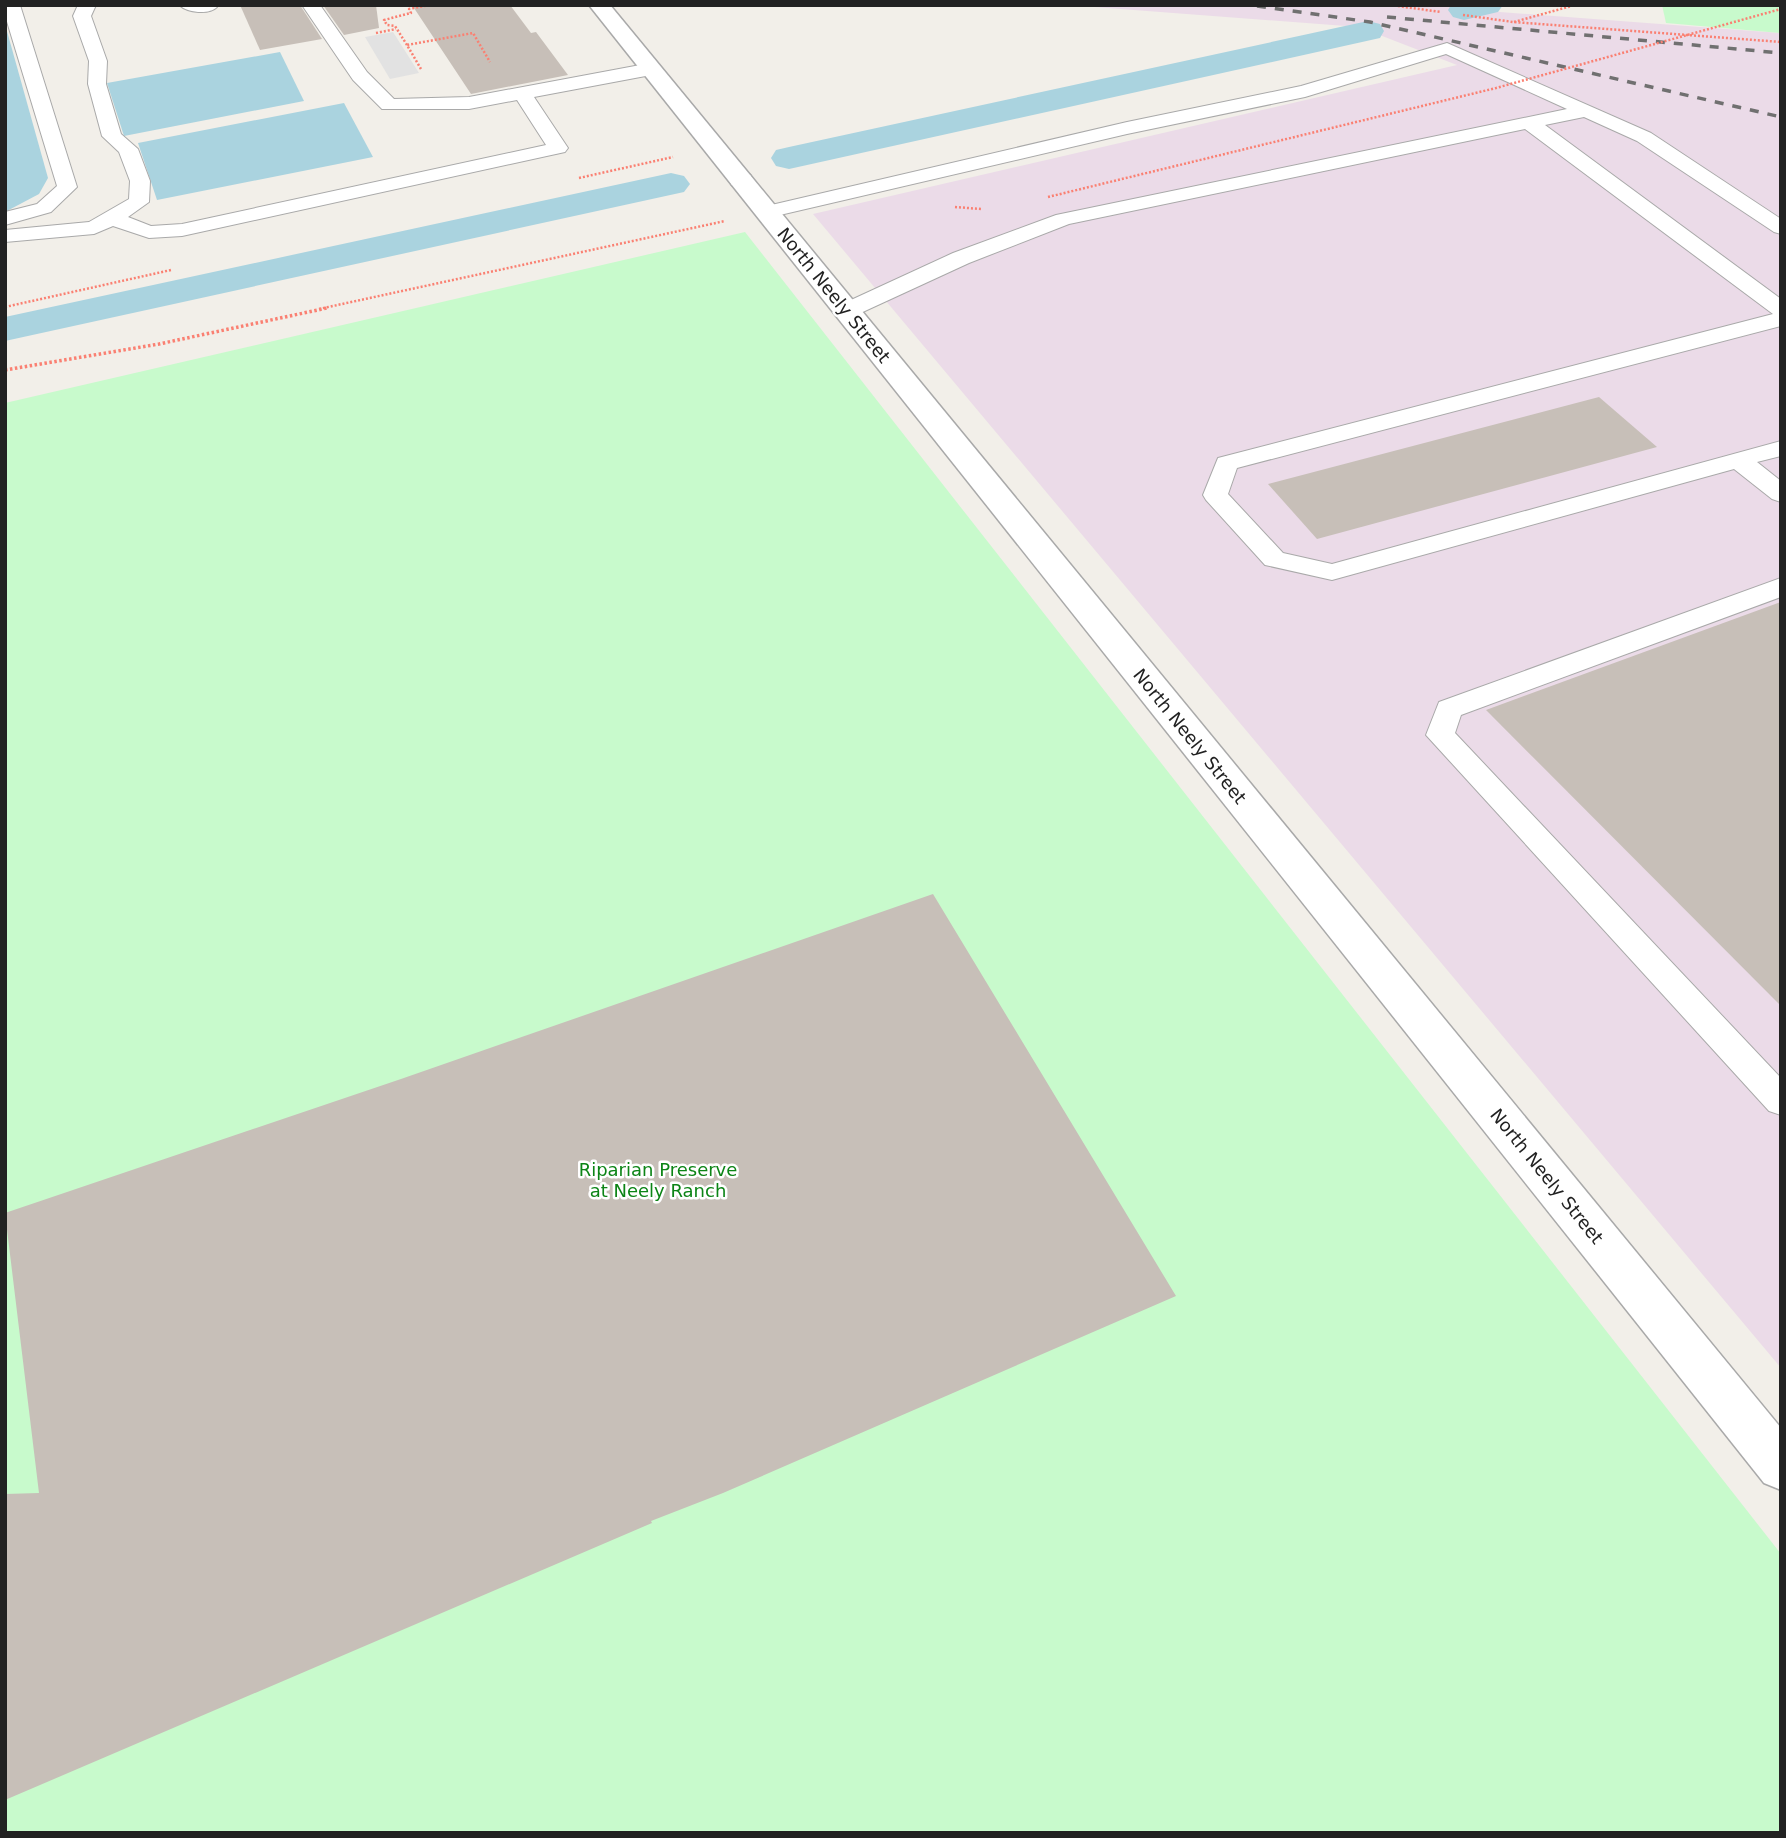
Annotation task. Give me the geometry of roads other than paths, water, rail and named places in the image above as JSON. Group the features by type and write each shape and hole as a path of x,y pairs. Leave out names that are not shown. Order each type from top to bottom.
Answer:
{"street":[{"name":"North Neely Street","path":"599,5 1781,1466"}],"lane":[{"path":"5,219 44,208 66,187 10,5"},
{"path":"5,236 94,228 139,202 140,181 128,149 113,136 97,84 98,61 82,16 87,5"},
{"path":"188,5 208,7"},
{"path":"311,5 342,53 388,105 469,103 651,69"},
{"path":"767,212 1127,128 1305,90 1447,48 1644,137 1781,228"},
{"path":"112,218 149,232 182,230 558,148 522,93"},
{"path":"846,311 961,258 1063,219 1586,111"},
{"path":"1530,123 1781,310"},
{"path":"1781,319 1227,463 1215,495 1273,559 1332,572 1781,448"},
{"path":"1740,461 1781,494"},
{"path":"1781,587 1449,709 1440,735 1781,1101"}],"water":[{"path":"5,24 48,178 39,194 5,212"},
{"path":"280,52 304,101 124,136 107,83"},
{"path":"344,103 373,157 157,200 138,143"}],"waterway":[{"path":"1464,10 1487,5"},
{"path":"789,158 1368,31"},
{"path":"5,329 671,184"}],"railway":[{"path":"1257,6 1370,22 1781,117"},
{"path":"1387,17 1781,53"}],"park label":[{"name":"Riparian Preserve at Neely Ranch","path":"658,1179"}]}
